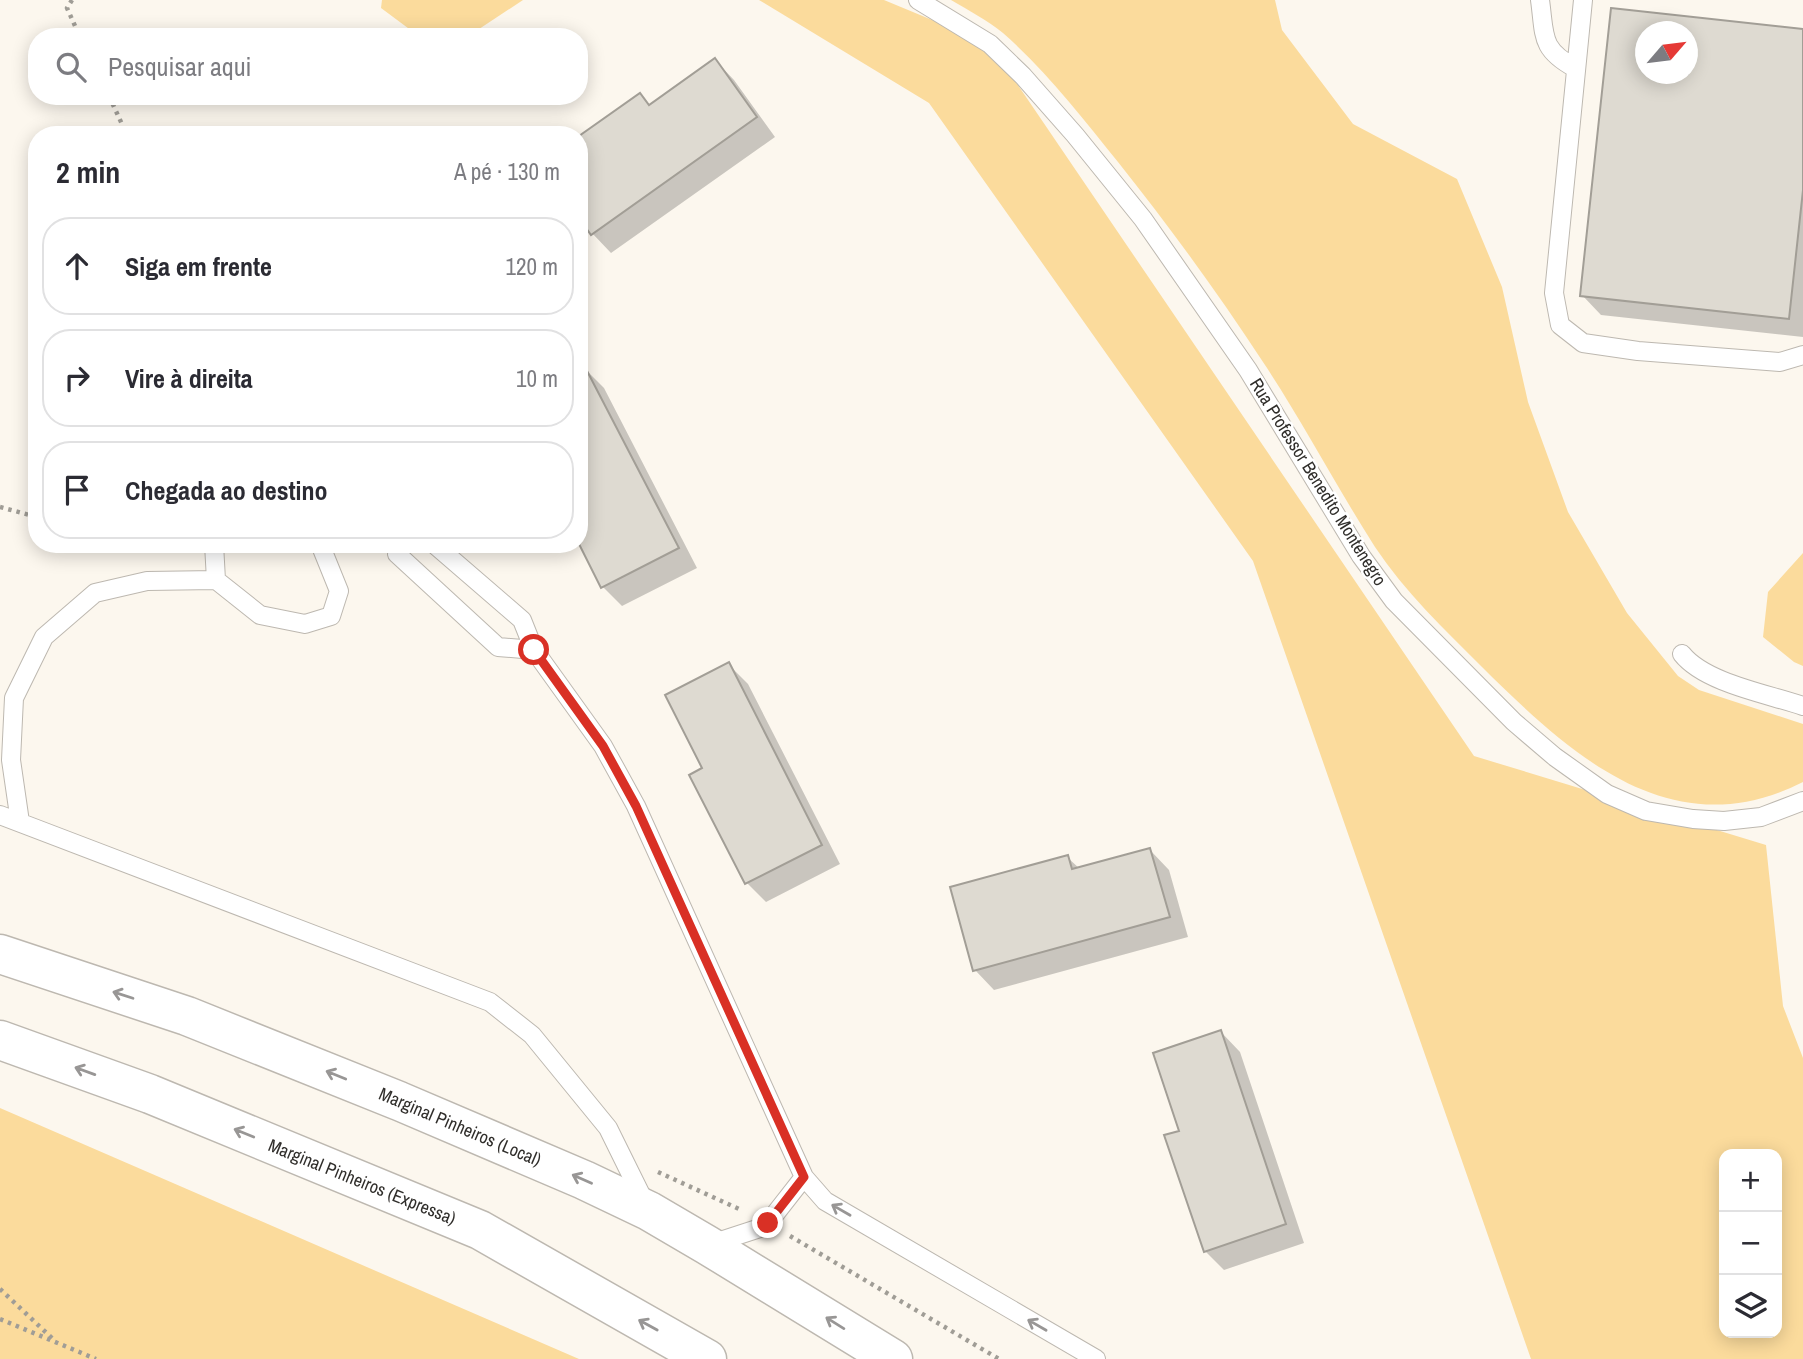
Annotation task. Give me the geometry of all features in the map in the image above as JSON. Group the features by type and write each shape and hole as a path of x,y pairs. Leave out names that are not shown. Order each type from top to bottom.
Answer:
{"main road":[{"name":"Marginal Pinheiros (Local)","path":"0,954 200,1021 399,1101 584,1180 649,1211 893,1359"},
{"name":"Marginal Pinheiros (Expressa)","path":"0,1041 150,1094 480,1230 708,1359"}],"lane":[{"name":"Rua Professor Benedito Montenegro","path":"918,0 990,44 1023,76 1074,135 1143,219 1248,370 1361,556 1394,601 1514,722 1555,757 1607,794 1646,811 1724,821 1761,817 1803,801"},
{"path":"1539,0 1546,45 1557,58 1575,68"},
{"path":"1583,0 1554,293 1560,325 1583,343 1637,351 1780,362 1803,355"},
{"path":"214,553 216,580"},
{"path":"20,822 11,760 7,699 44,637 95,593 147,582 216,580 260,615 304,624 331,616 339,591 324,553"},
{"path":"398,553 498,647 534,650"},
{"path":"444,553 522,620 534,650 603,746 636,806 804,1177 825,1201 1096,1359"},
{"path":"1682,654 1690,664 1706,675 1803,706"},
{"path":"0,815 490,1002 531,1035 608,1128 649,1211"},
{"path":"707,1245 768,1223 804,1177"}],"path":[{"path":"72,0 67,8 76,28"},
{"path":"112,105 123,126"},
{"path":"0,507 28,515"},
{"path":"0,1289 57,1343"},
{"path":"0,1319 96,1359"}],"shaded area":[{"path":"382,0 523,0 481,28 408,28 381,8"},
{"path":"759,0 884,0 990,44 1474,756 1766,845 1783,1006 1803,1058 1803,1359 1531,1359 1253,561 929,103"},
{"path":"951,0 1275,0 1282,30 1353,124 1457,179 1502,287 1528,402 1568,512 1627,613 1678,676 1699,690 1803,724 1803,782 1755,800 1710,805 1667,798 1626,782 1587,759 1516,700 1453,639 1387,564 1246,336 1174,235 1091,128 1049,79 1003,33"},
{"path":"1803,553 1803,666 1763,637 1768,592"},
{"path":"0,1108 579,1359 0,1359"}],"building":[{"path":"1611,8 1803,29 1803,190 1789,319 1580,296"},
{"path":"715,58 757,117 591,235 588,231 588,130 640,93 649,105"},
{"path":"588,373 679,548 601,588 584,553 588,553"},
{"path":"729,662 822,845 745,884 689,775 702,768 665,695"},
{"path":"1150,848 1170,917 973,971 950,887 1068,855 1072,869"},
{"path":"1221,1030 1286,1224 1204,1252 1164,1135 1179,1131 1153,1053"}],"route":[{"path":"534,650 603,746 636,806 804,1177 768,1223"}]}
